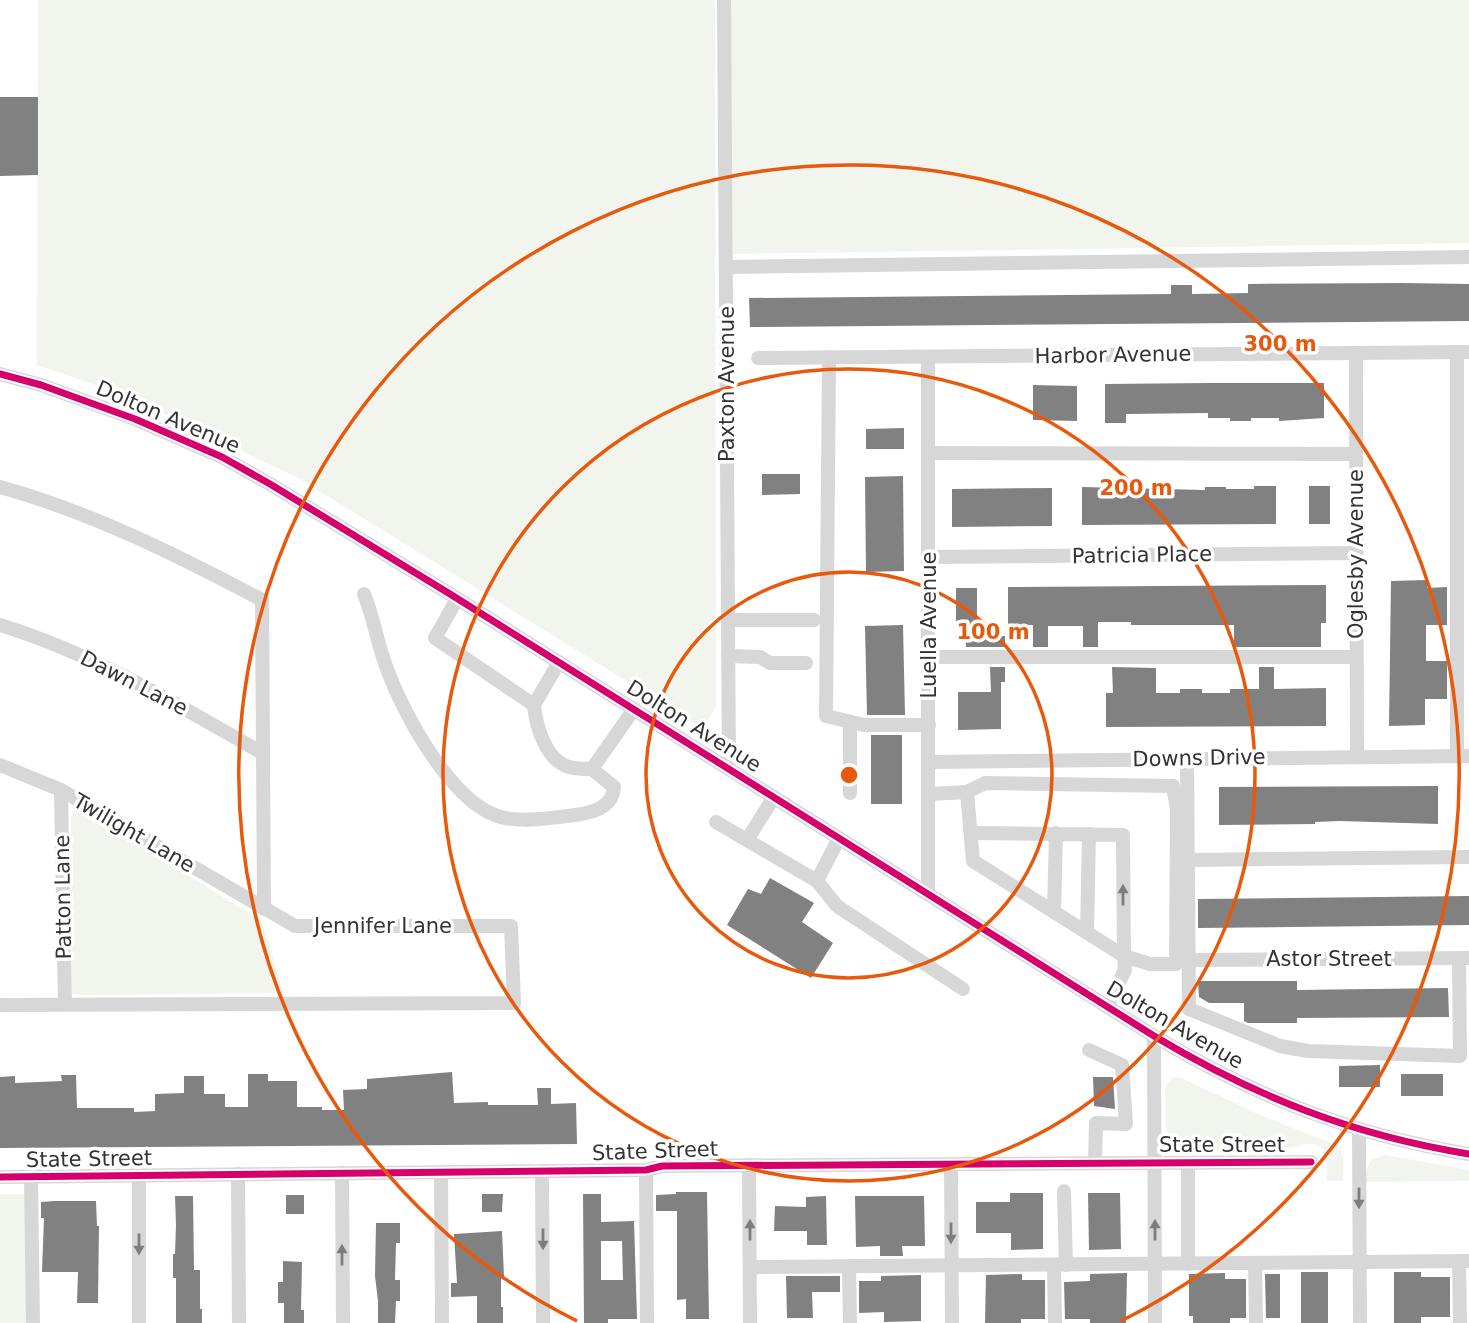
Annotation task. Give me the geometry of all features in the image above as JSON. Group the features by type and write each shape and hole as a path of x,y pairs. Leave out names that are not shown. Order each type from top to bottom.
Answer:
{"street":[{"name":"Paxton Avenue","path":"724,0 729,768"},
{"path":"726,267 1469,257"},
{"path":"1463,352 1463,756"},
{"name":"Harbor Avenue","path":"758,358 1463,352"},
{"name":"Oglesby Avenue","path":"1356,353 1357,756"},
{"path":"830,357 826,716 864,725 929,725"},
{"name":"Luella Avenue","path":"928,357 928,894"},
{"name":"Dolton Avenue","path":"0,374 93,402 222,457 326,516 1154,1036 1231,1080 1311,1114 1359,1130"},
{"path":"929,453 1356,454"},
{"path":"0,487 37,498 184,559 262,600 264,909"},
{"name":"Patricia Place","path":"929,558 1356,553"},
{"path":"364,594 373,616 386,667 403,705 433,756 470,800 483,810 503,818 529,820 583,814 605,807 614,795 614,787 592,769 568,767 548,753 535,716 534,705 559,662"},
{"path":"457,598 435,638 534,705"},
{"path":"728,620 814,620"},
{"name":"Dawn Lane","path":"0,625 37,636 143,684 262,753"},
{"path":"728,656 760,657 770,663 806,663"},
{"path":"929,657 1356,657"},
{"path":"592,769 634,709"},
{"path":"850,722 850,793"},
{"name":"Downs Drive","path":"929,762 1463,756"},
{"path":"1187,758 1189,1009 1280,1046 1308,1051 1460,1056 1464,958"},
{"name":"Twilight Lane","path":"0,765 61,790 264,909"},
{"path":"929,794 967,792 985,783 1173,786 1177,809 1176,964 1150,964 1124,956 973,861 967,792"},
{"name":"Patton Lane","path":"61,790 65,1004"},
{"path":"747,840 774,797"},
{"path":"716,822 817,881 837,906 962,989"},
{"path":"971,833 1123,835 1125,970 1107,1006"},
{"path":"1054,912 1055,833"},
{"path":"1087,933 1089,834"},
{"path":"817,881 839,838"},
{"path":"1188,860 1469,857"},
{"name":"Jennifer Lane","path":"0,1005 514,1003 511,926 295,926 264,909"},
{"name":"Astor Street","path":"1188,960 1464,958"},
{"path":"1154,1036 1155,1323"},
{"path":"1088,1050 1122,1065 1126,1124 1096,1123 1095,1163"},
{"path":"1360,1323 1359,1130 1412,1144 1469,1154"},
{"name":"State Street","path":"0,1177 646,1170 662,1166 1311,1162"},
{"path":"1188,1163 1188,1264"},
{"path":"951,1164 952,1323"},
{"path":"749,1166 750,1323"},
{"path":"646,1170 647,1323"},
{"path":"542,1171 543,1323"},
{"path":"441,1172 442,1323"},
{"path":"342,1173 342,1323"},
{"path":"238,1174 239,1323"},
{"path":"139,1176 139,1323"},
{"path":"31,1177 33,1323"},
{"path":"1055,1323 1064,1191"},
{"path":"750,1267 1464,1261 1460,1323"},
{"path":"1255,1263 1256,1323"},
{"path":"849,1266 850,1323"}],"shaded area":[{"path":"38,0 715,0 716,707 703,728 298,478 123,394 37,365"},
{"path":"730,0 1469,0 1469,243 733,254"},
{"path":"76,810 83,811 262,921 284,993 72,993 71,814"},
{"path":"1179,1077 1260,1115 1336,1145 1343,1158 1343,1181 1327,1181 1325,1152 1317,1145 1307,1144 1281,1150 1181,1151 1167,1143 1165,1087 1171,1079"},
{"path":"1385,1155 1469,1170 1469,1181 1366,1182 1366,1171 1372,1159"},
{"path":"0,1194 31,1194 31,1323 0,1323"}],"building":[{"path":"0,97 38,97 38,175 0,176"},
{"path":"1248,284 1469,284 1469,321 750,327 749,298 1171,294 1171,285 1192,285 1192,294 1248,293"},
{"path":"1324,383 1324,418 1279,421 1279,418 1251,418 1251,421 1230,421 1230,418 1208,418 1208,413 1126,414 1126,423 1105,423 1105,384"},
{"path":"1033,385 1077,386 1077,421 1033,420"},
{"path":"904,428 904,449 866,449 866,429"},
{"path":"762,474 800,474 800,494 762,495"},
{"path":"903,476 904,571 866,572 865,477"},
{"path":"1254,486 1276,486 1276,524 1082,525 1082,487 1205,490 1205,487 1254,489"},
{"path":"1309,486 1330,486 1330,524 1309,524"},
{"path":"1052,488 1052,526 952,527 952,489"},
{"path":"1427,580 1427,588 1447,587 1447,625 1426,625 1426,661 1447,661 1447,699 1425,699 1425,725 1389,726 1391,581"},
{"path":"1326,585 1326,623 1321,623 1321,647 1234,647 1234,625 1131,625 1131,622 1098,622 1098,647 1083,647 1083,626 1048,626 1048,647 1033,647 1033,625 1008,625 1008,587"},
{"path":"956,588 977,588 977,636 1005,636 1005,647 966,647 965,627 956,627"},
{"path":"903,625 905,715 867,715 865,626"},
{"path":"990,667 1005,667 1005,682 1001,682 1001,729 958,730 958,692 991,692"},
{"path":"1112,667 1156,668 1156,693 1202,689 1202,693 1230,693 1230,689 1259,689 1259,667 1274,667 1274,689 1326,688 1326,726 1106,727 1106,693 1113,693"},
{"path":"871,735 902,735 902,804 871,804"},
{"path":"1438,786 1438,824 1340,821 1315,824 1219,825 1219,787"},
{"path":"770,878 814,903 802,922 833,943 811,978 727,925 748,889 761,894"},
{"path":"1469,896 1469,925 1198,928 1198,899"},
{"path":"1198,981 1297,981 1297,990 1448,988 1449,1017 1297,1018 1297,1023 1248,1023 1244,1021 1244,1003 1209,1003 1199,997"},
{"path":"1380,1065 1380,1087 1339,1087 1339,1066"},
{"path":"452,1072 454,1103 538,1105 537,1088 551,1088 551,1104 576,1103 577,1144 0,1148 0,1077 15,1076 15,1083 62,1081 61,1075 76,1075 77,1108 134,1108 134,1112 155,1111 155,1094 184,1093 184,1076 204,1076 204,1094 225,1094 225,1107 248,1107 248,1074 268,1074 268,1081 297,1081 297,1107 344,1110 343,1090 367,1089 367,1079"},
{"path":"1401,1074 1443,1074 1443,1096 1401,1096"},
{"path":"1093,1077 1113,1077 1115,1109 1094,1106"},
{"path":"707,1192 709,1319 686,1319 686,1299 677,1300 677,1211 656,1211 656,1195"},
{"path":"1010,1193 1043,1193 1043,1249 1011,1250 1011,1233 976,1233 976,1202 1010,1202"},
{"path":"1088,1193 1120,1193 1121,1249 1089,1250"},
{"path":"482,1194 503,1194 502,1212 482,1212"},
{"path":"583,1194 601,1194 601,1222 634,1221 637,1319 608,1319 608,1323 584,1323","holes":["601,1241 622,1241 623,1280 601,1280"]},
{"path":"286,1195 304,1195 304,1214 286,1214"},
{"path":"175,1196 193,1196 194,1270 200,1270 202,1323 176,1323 176,1278 173,1278"},
{"path":"826,1196 827,1245 807,1245 807,1231 774,1231 775,1206 806,1207 806,1197"},
{"path":"855,1196 924,1196 925,1246 902,1246 903,1256 880,1256 880,1246 856,1247"},
{"path":"96,1201 99,1226 98,1303 77,1303 78,1272 42,1272 44,1218 41,1218 41,1202"},
{"path":"376,1223 400,1223 400,1243 396,1243 395,1280 400,1280 400,1301 396,1301 395,1323 378,1323"},
{"path":"502,1231 503,1323 477,1323 477,1296 451,1297 451,1283 457,1283 454,1234"},
{"path":"283,1261 302,1262 301,1310 304,1310 304,1323 284,1323 284,1303 278,1303 278,1282 283,1282"},
{"path":"1301,1272 1328,1272 1328,1323 1301,1323"},
{"path":"1394,1272 1421,1272 1421,1277 1450,1277 1450,1317 1421,1317 1421,1323 1394,1323"},
{"path":"1127,1273 1126,1323 1090,1323 1090,1319 1065,1319 1064,1282 1090,1281 1090,1274"},
{"path":"1225,1273 1225,1279 1246,1279 1246,1318 1230,1318 1230,1323 1193,1323 1193,1316 1189,1316 1189,1274"},
{"path":"1022,1274 1022,1280 1045,1280 1045,1319 1021,1319 1021,1323 985,1323 986,1275"},
{"path":"1265,1274 1280,1274 1280,1318 1266,1318"},
{"path":"921,1275 921,1321 884,1322 884,1312 859,1313 859,1281 881,1281 881,1276"},
{"path":"786,1276 840,1276 840,1292 812,1292 813,1318 787,1318"}],"cycle path":[{"path":"0,374 41,385 135,419 222,457 270,484 1192,1058 1230,1078 1306,1111 1385,1136 1469,1154"},
{"path":"0,1177 646,1170 662,1166 1311,1162"}]}
